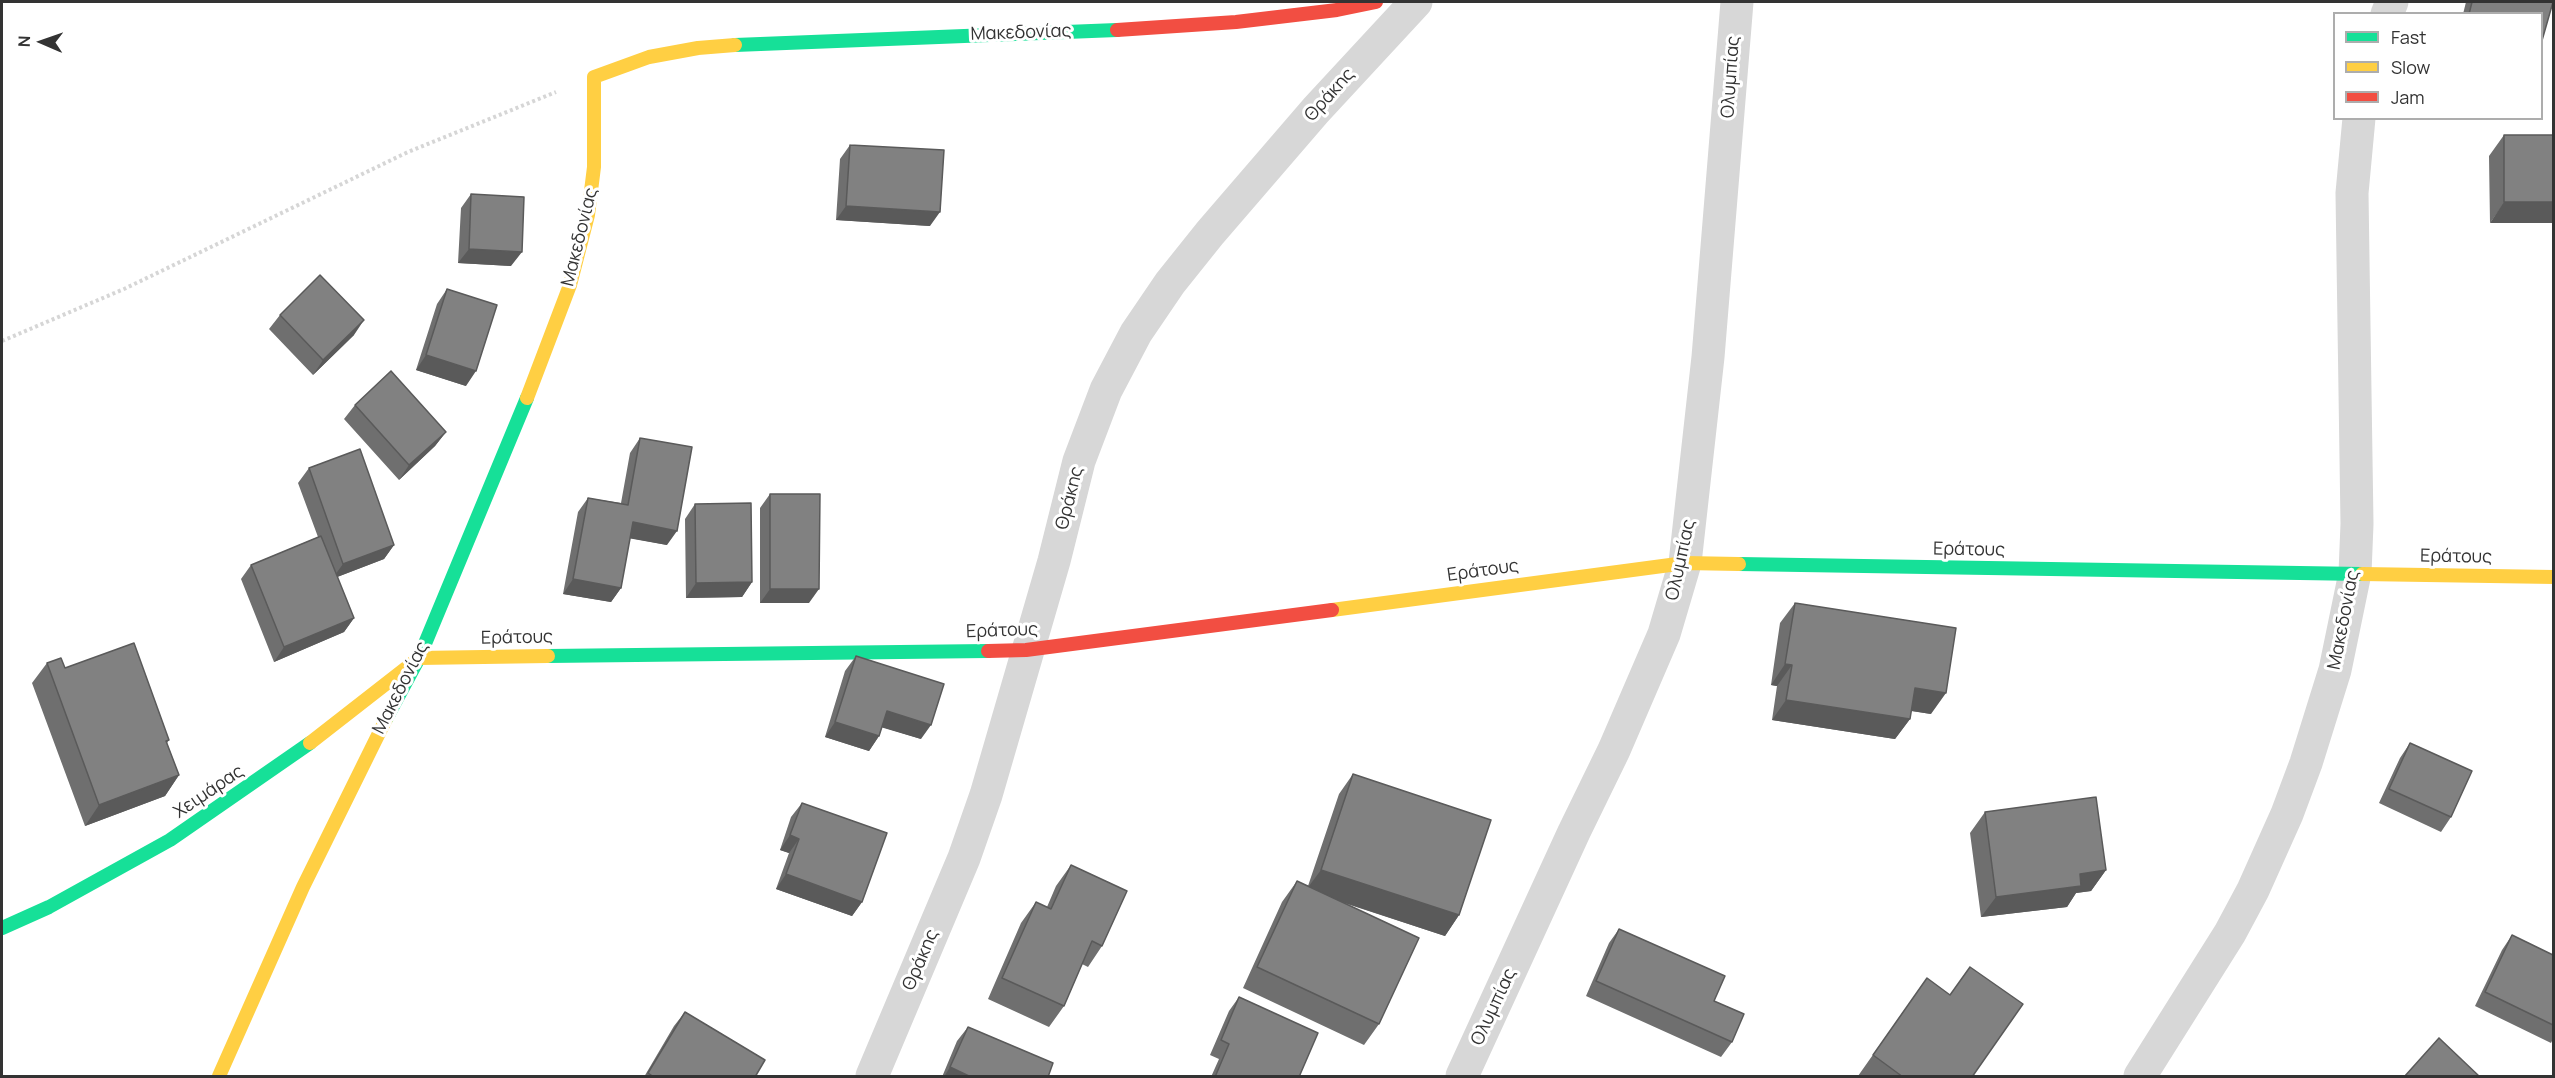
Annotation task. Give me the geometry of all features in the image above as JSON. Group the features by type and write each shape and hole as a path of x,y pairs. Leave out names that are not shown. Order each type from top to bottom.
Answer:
{"street":[{"name":"Μακεδονίας","path":"219,1077 303,886 372,745 419,658 535,379 570,285 593,192 596,130 594,77 649,57 698,48 752,43 1083,32 1213,23 1337,10 1376,2"},
{"name":"Θράκης","path":"872,1077 964,858 986,795 1026,650 1054,561 1079,461 1106,390 1136,333 1170,284 1210,233 1316,110 1416,2"},
{"name":"Ολυμπίας","path":"1462,1077 1574,831 1614,750 1664,634 1685,563 1708,357 1737,2"},
{"name":"Μακεδονίας","path":"2140,1077 2230,933 2253,890 2287,814 2327,700 2355,573 2357,524 2352,193 2359,120"},
{"name":"Εράτους","path":"419,658 1026,650 1685,563 2553,577"},
{"name":"Χειμάρας","path":"2,928 49,907 170,840 309,744 419,658"}],"path":[{"path":"2,341 124,289 408,152 594,77"}],"building":[{"path":"2472,2 2553,2 2543,37 2543,12 2470,12"},
{"path":"2504,135 2553,135 2553,202 2504,202"},
{"path":"850,145 944,150 940,212 846,206"},
{"path":"471,194 524,197 522,252 469,249"},
{"path":"320,275 364,320 323,360 280,315"},
{"path":"447,289 497,305 476,371 426,355"},
{"path":"391,371 446,432 409,465 355,405"},
{"path":"640,438 692,447 677,531 633,522 621,588 573,579 588,498 628,505"},
{"path":"360,449 394,545 343,564 309,468"},
{"path":"770,494 820,494 819,589 770,589"},
{"path":"751,503 752,582 696,583 695,504"},
{"path":"321,536 354,618 284,647 251,565"},
{"path":"1795,603 1956,628 1946,693 1915,688 1910,719 1786,700 1792,665 1785,664"},
{"path":"134,643 169,740 166,741 179,775 99,805 47,663 61,658 65,668"},
{"path":"856,656 944,684 931,725 887,711 879,736 835,722"},
{"path":"2410,743 2472,771 2451,817 2389,789"},
{"path":"1353,774 1491,820 1459,915 1321,870"},
{"path":"2096,797 2106,870 2080,874 2081,886 1996,897 1985,812"},
{"path":"802,803 887,833 862,902 786,874 799,839 790,835"},
{"path":"1071,865 1127,891 1102,946 1092,941 1064,1006 1002,978 1036,902 1051,909"},
{"path":"1297,881 1419,938 1379,1024 1257,967"},
{"path":"1619,929 1725,976 1714,1001 1744,1014 1732,1042 1596,981"},
{"path":"2512,935 2553,955 2553,1025 2485,992"},
{"path":"1970,967 2023,1004 1972,1077 1903,1077 1873,1055 1927,978 1950,995"},
{"path":"1239,997 1318,1033 1299,1077 1215,1077 1229,1044 1221,1040"},
{"path":"685,1012 765,1060 755,1077 654,1077 648,1073"},
{"path":"968,1027 1053,1063 1048,1077 971,1077 950,1067"},
{"path":"2439,1038 2480,1077 2404,1077"}],"traffic: fast":[{"path":"735,45 1117,30"},
{"path":"386,719 419,658 527,398"},
{"path":"1739,564 2362,574"},
{"path":"548,656 988,651"},
{"path":"2,928 49,907 170,840 310,743"}],"traffic: slow":[{"path":"527,398 570,285 588,215 594,167 594,77 649,57 698,48 735,45"},
{"path":"1332,610 1685,563 1739,564"},
{"path":"2362,574 2554,577"},
{"path":"310,743 419,658 548,656"},
{"path":"219,1076 303,887 386,719"}],"traffic: jam":[{"path":"1117,30 1236,22 1337,10 1376,2"},
{"path":"988,651 1026,650 1332,610"}]}
